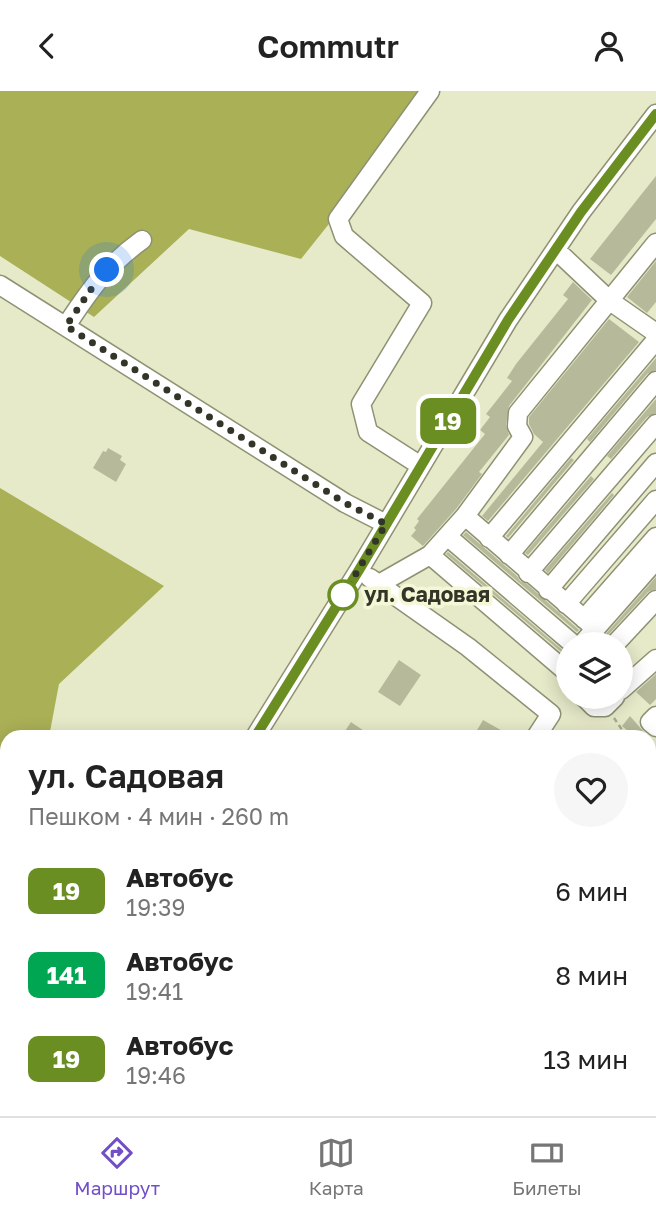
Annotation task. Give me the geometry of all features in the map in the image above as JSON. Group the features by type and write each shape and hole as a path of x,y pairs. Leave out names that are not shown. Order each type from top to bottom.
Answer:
{"street":[{"path":"421,466 368,432 361,404 422,303 344,236 338,219 430,91"},
{"path":"259,730 359,570 508,320 581,212 656,114"},
{"path":"66,326 94,285 120,256 142,240"},
{"path":"379,584 430,555 465,516 523,437 517,426 518,413 656,243"},
{"path":"489,538 573,438 655,332 610,300 556,250"},
{"path":"0,285 345,503 386,524"},
{"path":"509,555 656,381"},
{"path":"528,573 656,424"},
{"path":"566,604 655,504 573,438"},
{"path":"548,590 656,463"},
{"path":"465,516 590,624"},
{"path":"447,536 559,632"},
{"path":"587,632 590,624 656,537"},
{"path":"430,555 556,659"},
{"path":"590,624 656,560"},
{"path":"359,570 468,647 551,714 541,730"},
{"path":"626,632 656,600"},
{"path":"633,679 656,659"},
{"path":"656,716 650,722 656,727"}],"path":[{"path":"613,709 624,730"}],"green space":[{"path":"0,91 426,91 403,131 301,259 189,229 94,317 0,256"},
{"path":"0,488 164,586 59,684 50,730 0,730"}],"building":[{"path":"656,176 656,219 611,275 590,259"},
{"path":"656,261 656,302 647,313 627,297"},
{"path":"573,282 592,300 509,406 506,425 509,435 479,472 482,474 456,509 423,546 411,536 416,530 414,528 419,521 417,519 485,434 480,430 490,417 486,414 512,381 507,378 516,364 568,299 563,295"},
{"path":"609,319 639,342 488,521 482,516 543,442 534,434 529,417"},
{"path":"656,358 656,370 647,374 590,442 587,439"},
{"path":"656,399 656,413 647,417 611,459 607,456"},
{"path":"108,448 122,456 120,460 126,464 116,482 93,468 103,451 106,452"},
{"path":"571,458 574,460 508,538 506,536"},
{"path":"591,476 594,479 528,555 525,553"},
{"path":"612,493 614,495 548,573 545,570"},
{"path":"466,532 579,630 577,632 463,535"},
{"path":"448,552 556,644 556,648 446,554"},
{"path":"656,577 656,589 648,592 611,632 608,632"},
{"path":"399,660 421,675 400,706 378,692"},
{"path":"656,674 656,699 650,705 636,692"},
{"path":"630,716 642,730 627,730 622,726"},
{"path":"483,720 501,730 477,730"},
{"path":"351,722 363,730 346,730"}],"bus line":[{"name":"19","path":"259,730 359,570 508,320 581,212 656,114"}],"place":[{"name":"ул. Садовая","path":"343,595"}],"route":[{"path":"107,270 66,326 345,503 386,524 343,595"}]}
